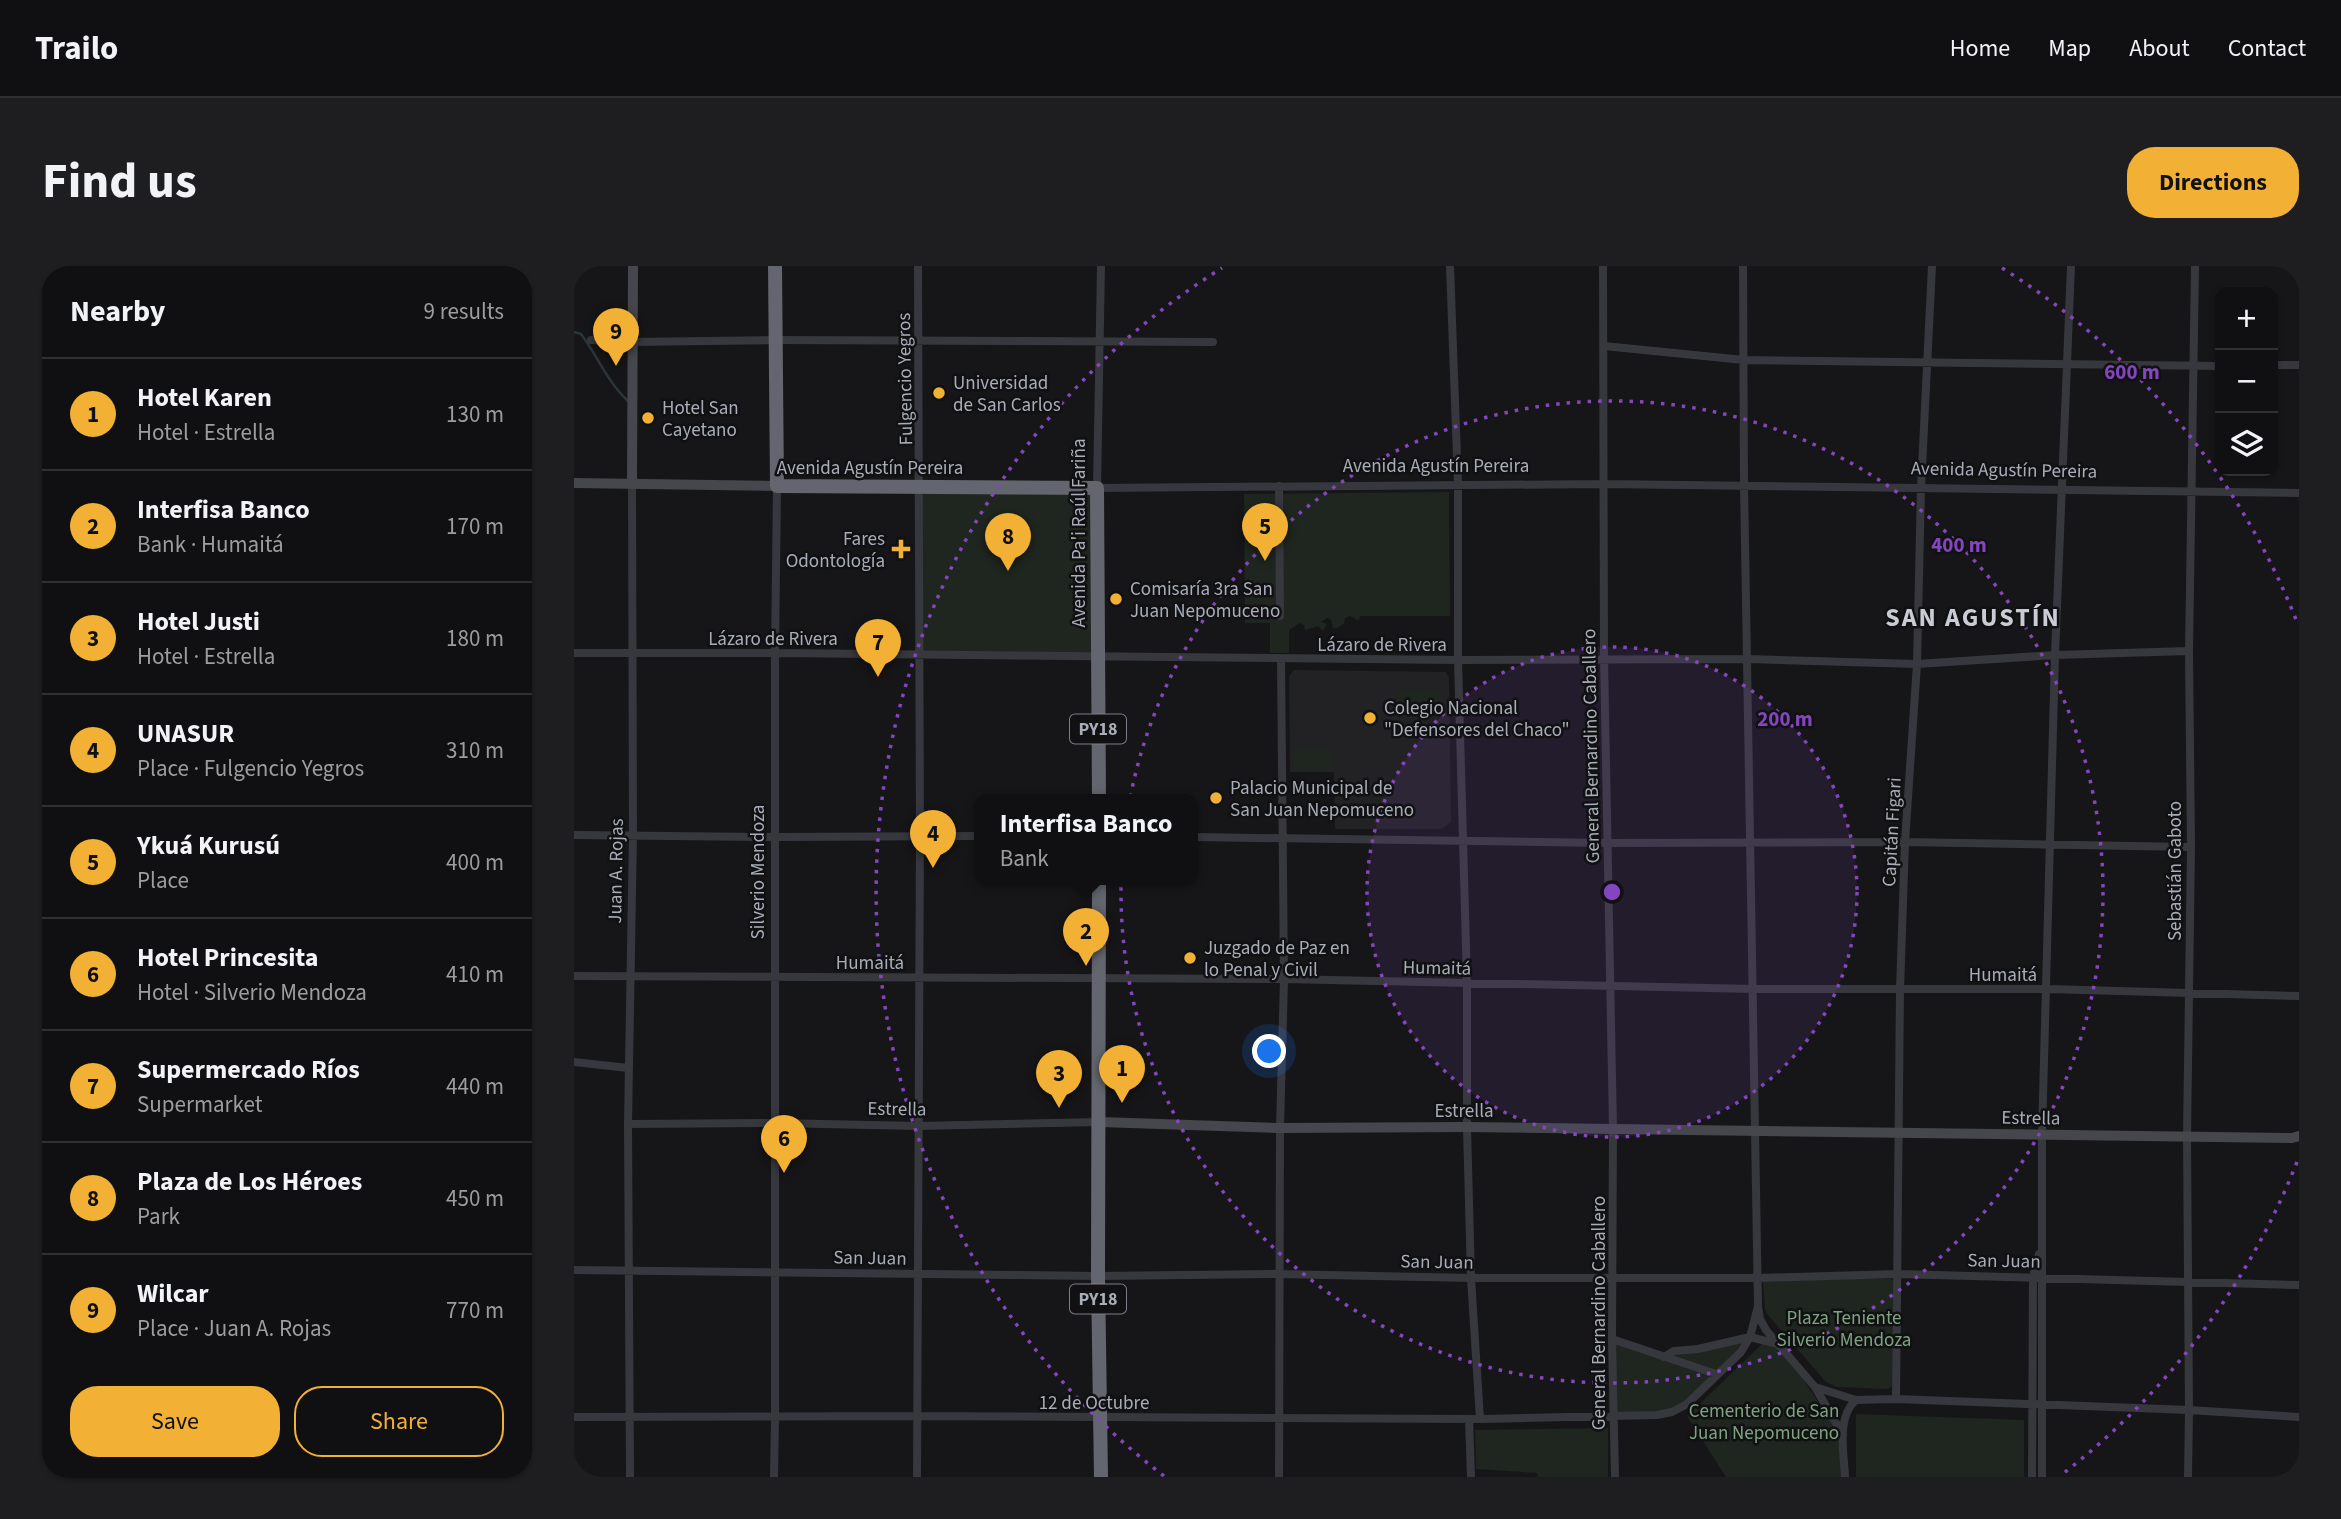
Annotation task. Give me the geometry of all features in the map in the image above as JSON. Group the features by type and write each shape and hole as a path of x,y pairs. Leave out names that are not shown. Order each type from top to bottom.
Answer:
{"highway":[{"name":"Silverio Mendoza","path":"775,266 777,486"},
{"name":"Avenida Agustín Pereira","path":"777,486 1097,488"},
{"name":"Avenida Pa'i Raúl Fariña","path":"1097,488 1098,794"},
{"name":"PY18","path":"1099,885 1098,1276 1101,1477"}],"main road":[{"name":"Juan A. Rojas","path":"632,482 633,266"},
{"name":"Avenida Agustín Pereira","path":"574,483 777,486"},
{"name":"Estrella","path":"1100,1122 1280,1128 1467,1127 2299,1136"}],"street":[{"name":"Fulgencio Yegros","path":"917,1477 920,978 918,266"},
{"name":"Avenida Pa'i Raúl Fariña","path":"1097,488 1101,266"},
{"path":"1450,266 1458,484 1458,660 1467,983 1467,1127 1471,1278 1480,1419"},
{"name":"General Bernardino Caballero","path":"1603,266 1604,658 1613,1129 1612,1339 1615,1477"},
{"path":"1743,266 1744,485 1758,1306 1760,1319 1766,1330 1815,1387 1843,1435"},
{"name":"Capitán Figari","path":"1896,1399 1900,990 1905,842 1917,664 1921,488 1932,266"},
{"path":"2032,1477 2043,1277 2042,1134 2055,655 2071,266"},
{"name":"Sebastián Gaboto","path":"2188,1477 2187,1136 2191,847 2189,651 2195,266"},
{"path":"591,340 1213,342"},
{"path":"1604,346 1744,360 2215,366"},
{"path":"2278,365 2299,365"},
{"name":"Juan A. Rojas","path":"630,1477 628,1068 634,834 632,482"},
{"name":"Avenida Agustín Pereira","path":"1097,488 1604,484 2299,493"},
{"name":"Silverio Mendoza","path":"774,1477 777,486"},
{"path":"1279,486 1280,617"},
{"name":"Lázaro de Rivera","path":"574,653 1458,660 1748,659 1917,664 2055,655 2189,651"},
{"path":"1279,1477 1278,1274 1284,978 1281,659"},
{"path":"574,835 974,836"},
{"path":"1198,836 1607,843 1905,842 2191,847"},
{"name":"Humaitá","path":"574,976 1284,978 1754,989 2047,989 2299,996"},
{"path":"574,1062 628,1068"},
{"name":"Estrella","path":"628,1124 918,1126 1100,1122"},
{"path":"2041,1244 2033,1277 2042,1477"},
{"name":"San Juan","path":"574,1270 1098,1276 1278,1274 1471,1278 1758,1278 1898,1274 2299,1285"},
{"path":"1750,1337 1758,1306"},
{"path":"1664,1357 1674,1351 1698,1349 1750,1337 1778,1344"},
{"name":"12 de Octubre","path":"574,1417 1480,1419 1657,1415 1672,1412 1687,1404 1741,1352 1750,1337"},
{"path":"1612,1339 1716,1374"},
{"path":"1815,1387 1856,1400 1896,1399 2189,1410 2299,1418"},
{"path":"1845,1477 1843,1435 1847,1409 1856,1400"},
{"path":"1469,1419 1472,1477"}],"shaded area":[{"name":"Colegio Nacional \"Defensores del Chaco\"","path":"1294,670 1446,672 1449,678 1451,822 1442,829 1335,829 1334,772 1290,772 1289,676"}],"green space":[{"path":"921,488 1095,489 1096,656 921,653"},
{"path":"1449,492 1450,616 1361,616 1358,620 1350,616 1345,618 1338,628 1333,628 1331,620 1327,618 1321,622 1327,624 1323,631 1318,626 1305,630 1300,623 1289,630 1289,653 1270,653 1270,623 1245,623 1244,494"},
{"path":"1398,690 1439,692 1438,718 1397,716"},
{"path":"1294,749 1333,749 1333,769 1294,769"},
{"name":"Plaza Teniente Silverio Mendoza","path":"1768,1277 1892,1279 1892,1386 1888,1389 1837,1387 1826,1382 1767,1314 1763,1282"},
{"path":"1750,1337 1741,1352 1672,1412 1614,1416 1612,1339 1664,1357"},
{"name":"Cementerio de San Juan Nepomuceno","path":"1764,1342 1779,1343 1841,1436 1845,1477 1726,1477 1687,1416"},
{"path":"1856,1414 2024,1420 2024,1477 1856,1477"},
{"path":"1608,1428 1608,1477 1538,1477 1537,1473 1476,1469 1475,1430"}],"waterway":[{"path":"574,332 581,334 614,386 628,401"}],"place":[{"name":"Wilcar","path":"616,366"},
{"name":"Universidad de San Carlos","path":"939,393"},
{"name":"Hotel San Cayetano","path":"648,418"},
{"name":"Fares Odontología","path":"901,549"},
{"name":"Ykuá Kurusú","path":"1265,561"},
{"name":"Plaza de Los Héroes","path":"1008,571"},
{"name":"Comisaría 3ra San Juan Nepomuceno","path":"1116,599"},
{"name":"Supermercado Ríos","path":"878,677"},
{"name":"Colegio Nacional \"Defensores del Chaco\"","path":"1370,718"},
{"name":"Palacio Municipal de San Juan Nepomuceno","path":"1216,798"},
{"name":"UNASUR","path":"933,868"},
{"name":"Juzgado de Paz en lo Penal y Civil","path":"1190,958"},
{"name":"Interfisa Banco","path":"1086,966"},
{"name":"Hotel Karen","path":"1122,1103"},
{"name":"Hotel Justi","path":"1059,1108"},
{"name":"Hotel Princesita","path":"784,1173"}],"district":[{"name":"SAN AGUSTÍN","path":"1973,617"}]}
